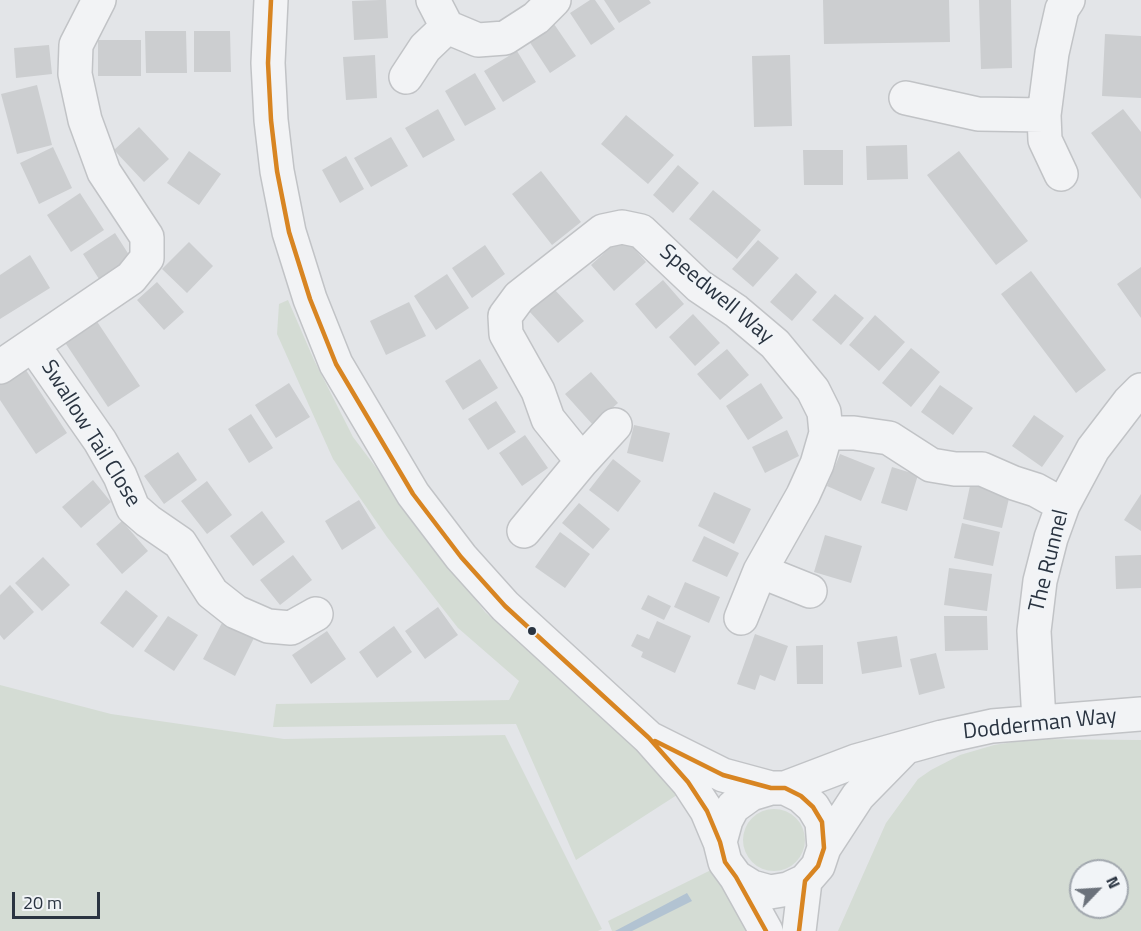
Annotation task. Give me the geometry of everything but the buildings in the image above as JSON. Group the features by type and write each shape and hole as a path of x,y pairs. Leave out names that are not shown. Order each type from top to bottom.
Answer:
{"street":[{"path":"0,367 131,278 147,258 147,237 104,172 85,120 75,74 76,45 99,0"},
{"path":"271,0 268,63 277,171 289,232 310,299 336,364 413,494 461,557 505,606 649,738 688,782 707,811 720,842 725,862 766,931"},
{"path":"406,77 425,48 440,14 478,40 505,38 536,18 554,0"},
{"path":"1061,174 1045,140 1044,115 1052,53 1062,9 1068,0"},
{"path":"912,99 978,114 1044,115"},
{"name":"Speedwell Way","path":"582,462 548,419 538,391 506,334 505,316 519,297 603,231 622,227 641,231 699,286 736,311 775,344 813,390 824,412 826,433"},
{"name":"Swallow Tail Close","path":"33,345 100,441 120,476 133,507 148,521 180,543 212,593 236,612 268,626 291,628 316,614"},
{"name":"The Runnel","path":"1039,721 1034,631 1040,580 1051,538 1063,505 1093,448 1141,390"},
{"path":"524,531 615,425"},
{"path":"741,618 760,571 803,495 817,464 826,433 889,438 931,465 955,469 982,469 1036,490 1063,505"},
{"path":"760,571 810,591"},
{"name":"Dodderman Way","path":"778,788 856,761 942,737 992,726 1141,714"},
{"path":"649,738 723,775 801,796 813,807 822,822 824,848 818,866 805,881 788,889 770,892 752,887 736,877"},
{"name":"Dodderman Way","path":"824,848 858,796 904,749"},
{"path":"720,842 726,820 734,807 751,794 778,788"},
{"path":"798,931 805,881"}],"shaded area":[{"path":"288,300 314,360 353,437 485,612 652,761 680,793 576,860 516,724 273,727 276,704 509,700 519,681 458,628 387,537 333,459 277,334 279,304"},
{"path":"0,685 111,714 284,739 505,735 602,929 598,931 0,931"},
{"path":"1033,739 1141,740 1141,931 838,931 886,823 918,779 960,755 994,745"},
{"path":"774,809 786,811 796,818 803,828 805,840 803,852 796,862 786,869 774,871 762,869 752,862 745,852 743,840 745,828 752,818 762,811"},
{"path":"711,870 751,931 612,931 608,921"}],"water":[{"path":"687,893 692,901 632,931 615,931"}],"transit line":[{"path":"271,0 268,63 277,171 289,232 310,299 336,364 413,494 461,557 505,606 649,738 688,782 707,811 720,842 725,862 766,931"},
{"path":"655,741 723,775 771,788 785,788 801,796 813,807 822,822 824,848 818,866 805,881 799,931"}]}
